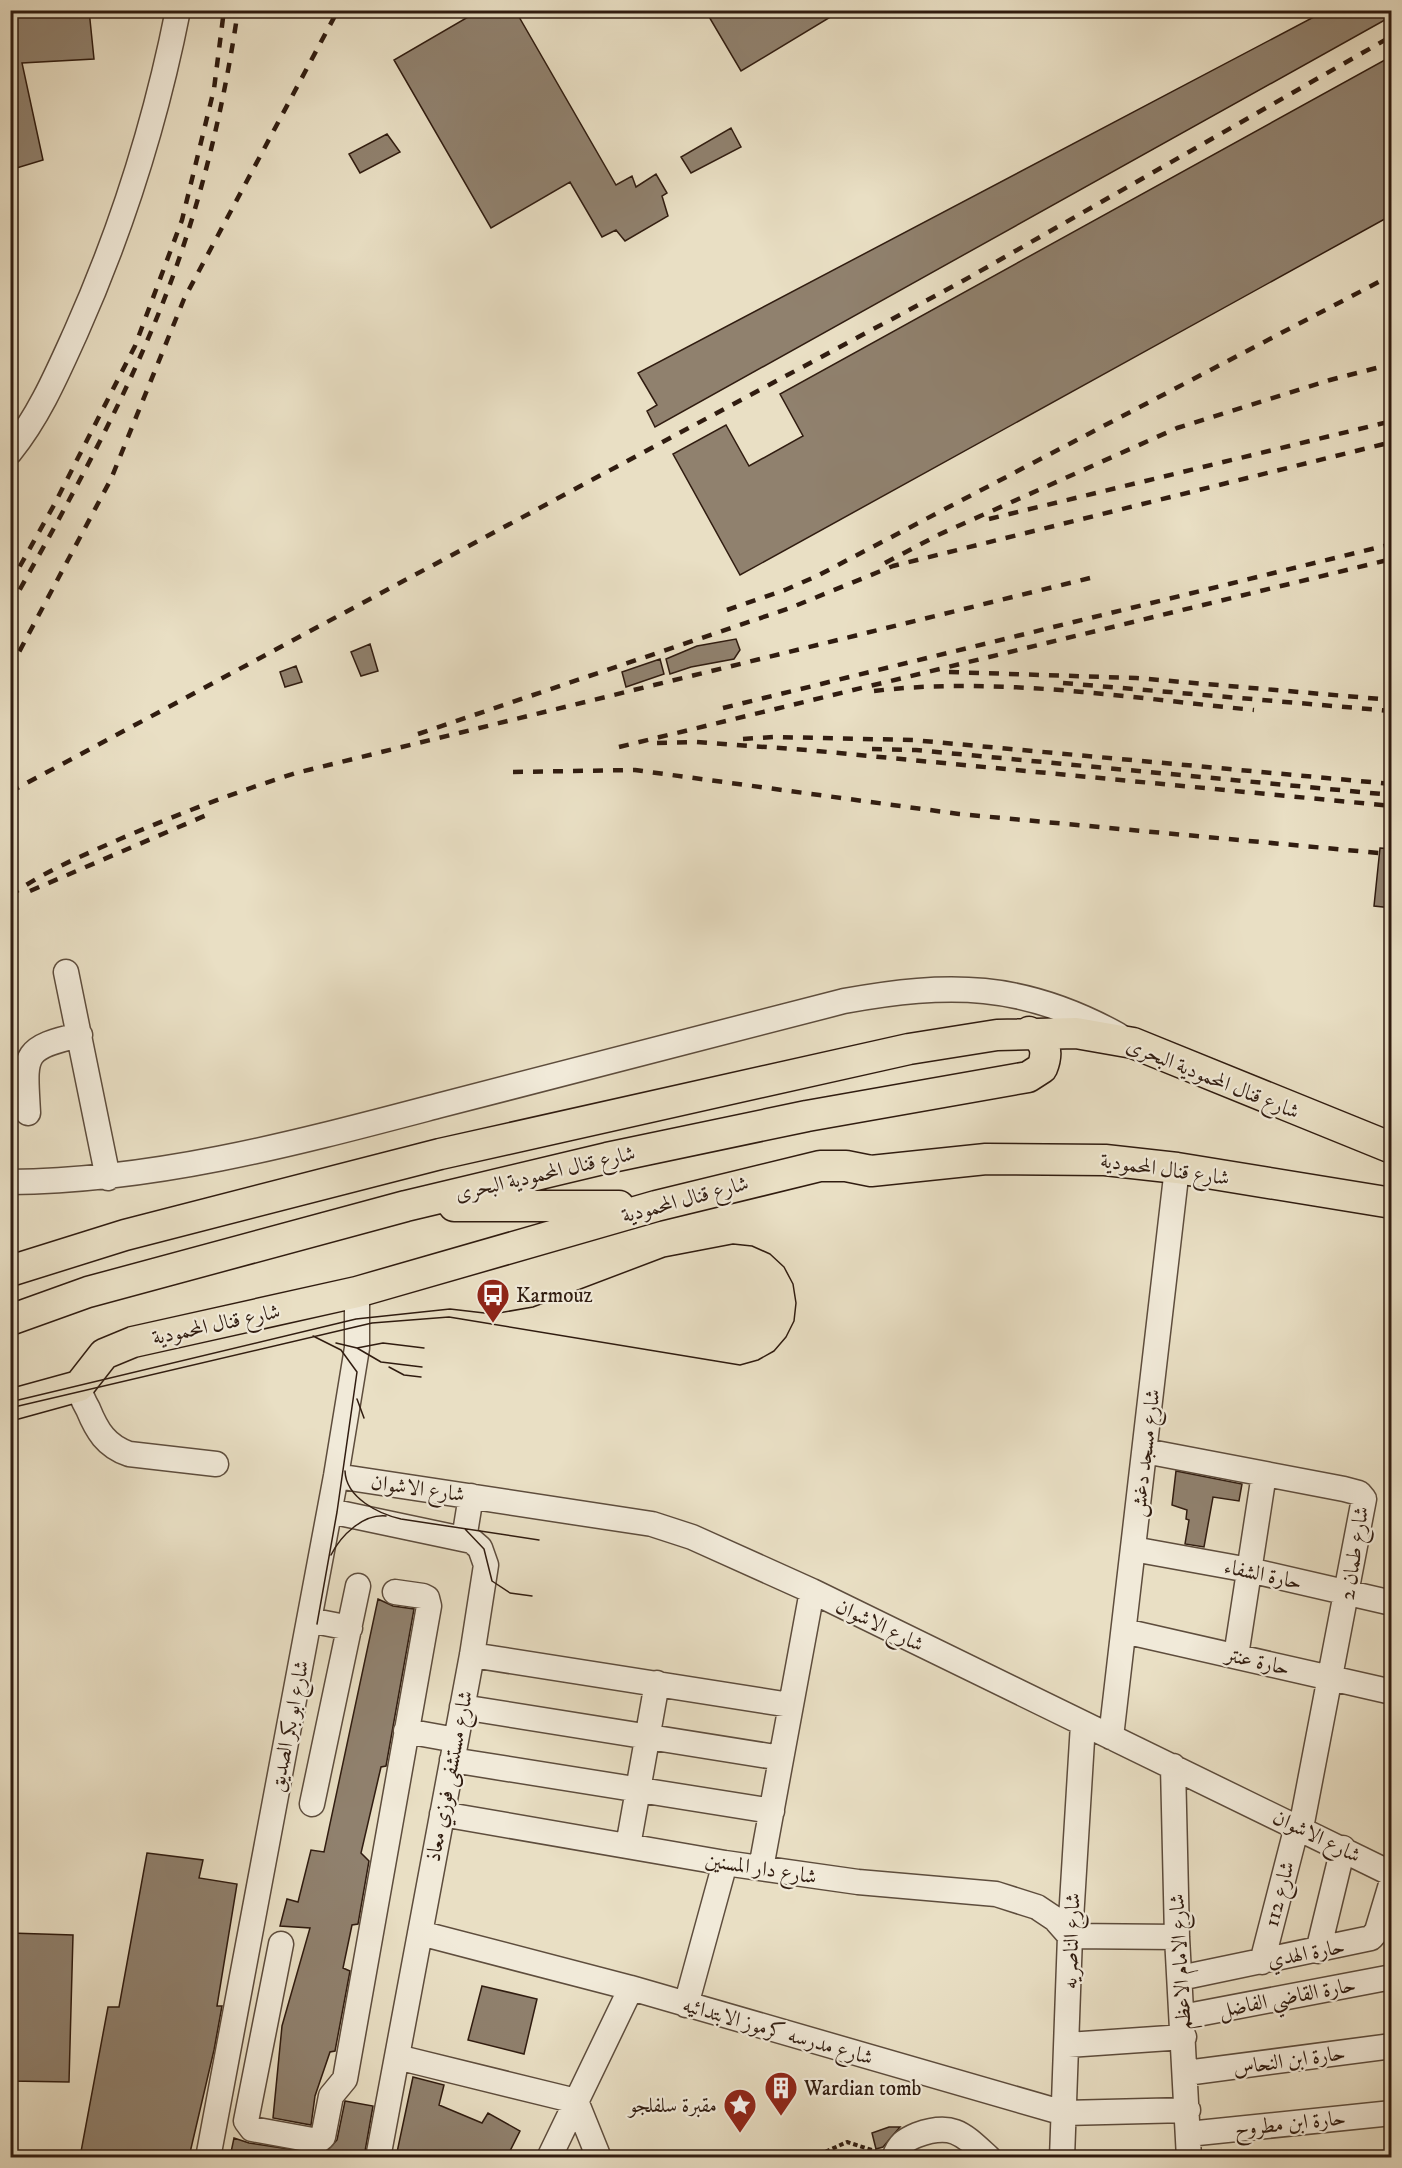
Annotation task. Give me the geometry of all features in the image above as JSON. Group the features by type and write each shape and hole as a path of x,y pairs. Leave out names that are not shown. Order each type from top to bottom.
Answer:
{"main road":[{"name":"شارع قنال المحمودية البحرى","path":"10,1320 88,1292 406,1206 608,1158 795,1118 1028,1077 1042,1068 1046,1050 1043,1042 1029,1032"},
{"name":"شارع قنال المحمودية البحرى","path":"10,1271 125,1235 440,1154 909,1049 973,1038 1029,1032 1076,1033 1133,1043 1392,1148"},
{"name":"شارع قنال المحمودية","path":"80,1386 104,1354 133,1342 357,1293 656,1206 820,1166 846,1166 871,1171 986,1159 1065,1158 1177,1168 1392,1203"},
{"path":"406,1206 656,1206"},
{"path":"10,1405 80,1386"}],"street":[{"path":"10,452 49,392 117,234 161,88 178,10"},
{"path":"66,972 108,1178"},
{"path":"10,1182 108,1178 154,1172 370,1124 844,1001 911,990 976,989 1008,993 1073,1013 1133,1043"},
{"path":"28,1113 26,1068 34,1052 45,1042 80,1035"},
{"name":"شارع مسجد دغش","path":"1111,1737 1177,1168"},
{"name":"شارع ابو بكر الصديق","path":"208,2157 330,1511 357,1348 357,1293"},
{"path":"80,1386 96,1428 110,1445 119,1451 216,1464"},
{"name":"شارع طمان 2","path":"1145,1451 1344,1489 1359,1493 1364,1498 1348,1592 1299,1827"},
{"path":"1236,1656 1264,1474"},
{"name":"شارع الاشوان","path":"336,1476 652,1524 692,1537 812,1591 1343,1848 1392,1874"},
{"path":"330,1511 464,1539 471,1496"},
{"name":"شارع مستشفى فوزي معاذ","path":"378,2157 472,1654 486,1565 480,1548 464,1539"},
{"name":"حارة الشفاء","path":"1133,1549 1249,1570 1392,1603"},
{"path":"312,1804 358,1586"},
{"path":"762,1868 812,1591"},
{"path":"281,1944 246,2121 252,2129 318,2141 323,2137 331,2096 345,2079 406,1731 416,1687 429,1602 423,1596 395,1592"},
{"path":"309,1620 350,1628"},
{"name":"حارة عنتر","path":"1124,1631 1392,1692"},
{"path":"472,1654 790,1705"},
{"path":"628,1845 657,1683"},
{"path":"462,1707 781,1758"},
{"name":"شارع الناصريه","path":"1062,2157 1068,2045 1070,1936 1083,1724"},
{"path":"406,1731 454,1750 638,1790 772,1811"},
{"name":"شارع الامام الاعظم","path":"1173,1766 1177,1937 1189,2146"},
{"name":"شارع دار المسنين","path":"442,1814 725,1863 858,1882 996,1894 1037,1907 1055,1919 1070,1936"},
{"name":"شارع 112","path":"1262,1962 1299,1827"},
{"path":"1318,1951 1343,1848"},
{"path":"686,2005 725,1863"},
{"name":"حارة الهدي","path":"1180,1978 1318,1951 1371,1938 1377,1931 1392,1881"},
{"name":"شارع مدرسه كرموز الابتدائيه","path":"420,1933 631,1988 1064,2113"},
{"path":"1070,1936 1177,1937"},
{"name":"حارة القاضي الفاضل","path":"1068,2045 1183,2027 1392,1977"},
{"path":"549,2157 631,1988"},
{"name":"حارة ابن النحاس","path":"1186,2073 1392,2046"},
{"path":"397,2057 576,2101"},
{"path":"576,2101 599,2157"},
{"path":"1064,2113 1188,2110"},
{"name":"حارة ابن مطروح","path":"1189,2146 1392,2113"},
{"path":"895,2153 904,2141 937,2128 950,2129 966,2137 988,2157"}],"path":[{"path":"812,2157 847,2142 876,2151 895,2153"}],"building":[{"path":"10,10 89,10 94,59 22,63 43,160 10,170"},
{"path":"480,10 515,10 616,185 632,176 636,187 656,174 667,193 662,196 668,216 625,241 616,230 602,237 570,182 491,228 394,60"},
{"path":"705,10 842,10 741,71"},
{"path":"1327,10 1392,10 1392,16 655,427 647,411 657,405 638,373"},
{"path":"1392,56 1392,215 740,575 673,454 726,425 749,466 803,436 780,394"},
{"path":"731,128 741,147 691,173 681,157"},
{"path":"387,134 400,152 360,173 349,154"},
{"path":"736,639 740,650 734,659 691,667 670,674 666,659 697,646"},
{"path":"370,644 378,671 361,676 351,652"},
{"path":"660,659 664,674 626,687 622,672"},
{"path":"296,666 302,682 285,687 280,672"},
{"path":"1380,848 1392,849 1392,908 1374,906"},
{"path":"1176,1471 1242,1484 1239,1501 1213,1497 1204,1547 1185,1544 1189,1520 1186,1519 1187,1510 1172,1505"},
{"path":"378,1599 393,1606 414,1609 386,1766 381,1767 361,1853 369,1861 358,1924 352,1925 343,1968 350,1971 335,2051 330,2052 315,2096 311,2125 273,2118 282,2026 310,1928 280,1926 287,1899 298,1902 311,1850 324,1852"},
{"path":"147,1853 203,1860 199,1878 237,1884 217,2006 222,2006 214,2050 189,2157 80,2157 108,2007 119,2007"},
{"path":"10,1933 73,1935 69,2082 10,2081"},
{"path":"482,1986 537,1999 524,2054 468,2040"},
{"path":"413,2077 444,2085 439,2105 482,2123 488,2113 520,2131 507,2157 396,2157"},
{"path":"345,2101 373,2106 364,2157 324,2154 337,2140"},
{"path":"889,2127 900,2127 883,2147 876,2149 872,2133"},
{"path":"234,2138 249,2143 322,2154 322,2157 230,2157"}],"tram line":[{"path":"10,1402 356,1319 450,1309 493,1314 533,1307 665,1257 733,1244 752,1246 770,1254 784,1267 793,1284 796,1303 794,1321 786,1337 774,1351 758,1360 740,1365 449,1317 372,1323 10,1408"},
{"path":"313,1336 341,1350 357,1372 337,1512 317,1624"},
{"path":"336,1343 357,1348 383,1343 424,1348"},
{"path":"357,1348 381,1362 422,1367"},
{"path":"389,1367 404,1375 421,1377"},
{"path":"357,1399 364,1418"},
{"path":"345,1471 347,1481 357,1497 374,1509 392,1517 539,1540"},
{"path":"331,1555 347,1533 361,1522 377,1516 386,1516"},
{"path":"465,1529 484,1549 492,1581 510,1593 532,1596"}],"railway":[{"path":"10,584 54,505 135,346 182,220 214,89 224,10"},
{"path":"10,607 77,486 119,403 173,276 212,144 227,77 238,10"},
{"path":"10,669 111,479 184,299 338,10"},
{"path":"10,792 961,282 1392,36"},
{"path":"727,610 817,576 1392,275"},
{"path":"885,563 938,535 1177,428 1330,380 1392,364"},
{"path":"989,519 1392,421"},
{"path":"418,734 790,608 893,566 1392,442"},
{"path":"723,708 1392,544"},
{"path":"619,747 1392,559"},
{"path":"10,896 50,871 120,839 207,804 296,773 1090,578"},
{"path":"949,672 1136,678 1392,700"},
{"path":"1063,683 1392,711"},
{"path":"874,691 921,687 1016,687 1254,710"},
{"path":"743,739 774,737 913,740 1392,784"},
{"path":"657,743 696,742 807,750 1392,806"},
{"path":"872,749 916,750 1392,795"},
{"path":"513,772 635,770 959,814 1379,853"},
{"path":"30,891 209,814"}],"place":[{"name":"Karmouz","path":"493,1324"},
{"name":"Wardian tomb","path":"781,2117"},
{"name":"مقبرة سلفلجو","path":"740,2134"}]}
